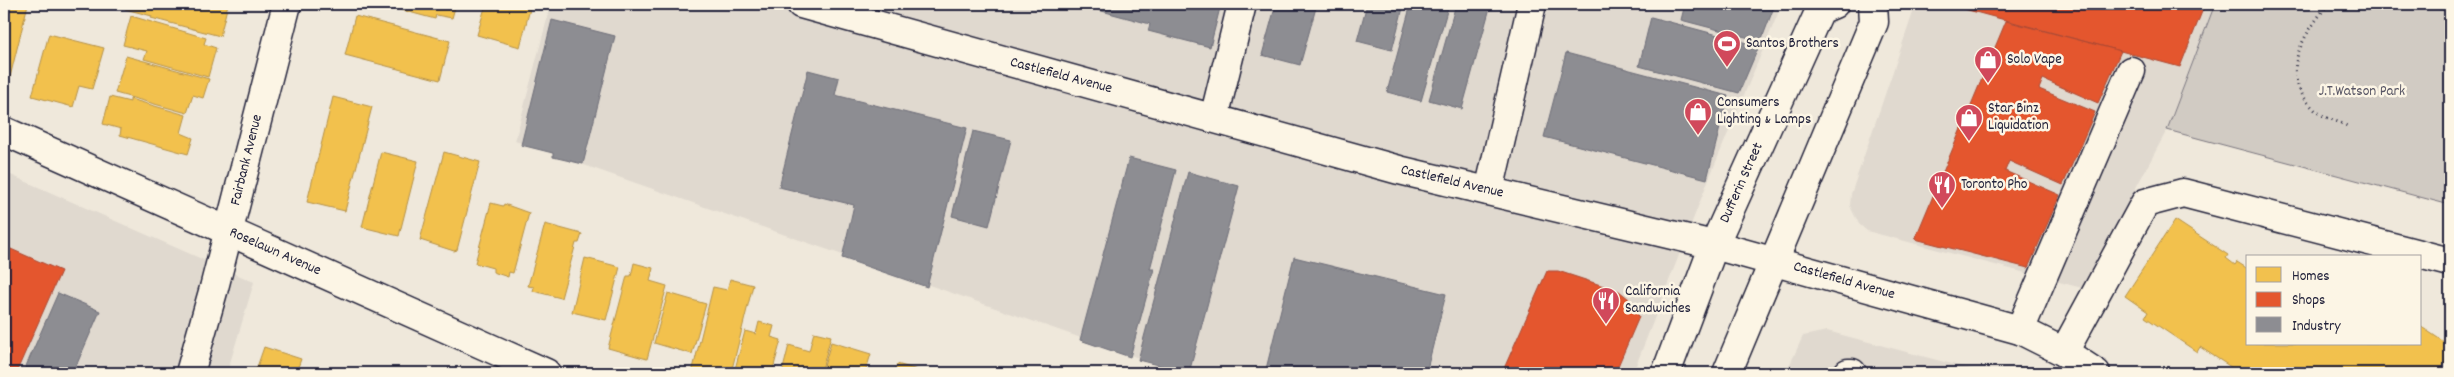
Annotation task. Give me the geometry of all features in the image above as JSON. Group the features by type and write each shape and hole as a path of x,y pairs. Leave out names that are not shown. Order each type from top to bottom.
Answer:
{"street":[{"name":"Fairbank Avenue","path":"190,373 287,4"},
{"name":"Castlefield Avenue","path":"801,4 1399,170 1775,260 2020,330 2064,352 2096,373"},
{"path":"1214,118 1242,4"},
{"path":"1489,191 1532,4"},
{"name":"Dufferin Street","path":"1666,373 1714,245 1820,10 1834,4"},
{"path":"1727,373 1874,22 1873,4"},
{"path":"2020,330 2131,71"},
{"name":"Roselawn Avenue","path":"4,131 546,373"},
{"path":"2064,352 2144,203 2183,193 2450,262"}],"path":[{"path":"2328,4 2302,40 2296,64 2298,90 2317,112 2347,126"}],"shaded area":[{"path":"551,4 1782,4 1708,181 1633,373 1182,373 515,141"},
{"path":"1916,4 2215,4 2167,130 2082,288 1867,231 1859,224 1850,206 1851,194"},
{"path":"4,172 254,282 227,373 4,373"},
{"path":"1827,331 1982,373 1786,373 1803,336"}],"green space":[{"name":"J.T.Watson Park","path":"2215,4 2422,4 2450,12 2450,205 2167,130"}],"building: Homes":[{"path":"4,4 28,4 10,77 4,75"},
{"path":"127,4 228,4 220,36 151,18 152,16 125,9"},
{"path":"379,4 456,4 452,18 436,15 435,19"},
{"path":"486,4 531,5 520,47 477,35"},
{"path":"131,16 206,38 204,44 216,48 208,77 144,59 147,51 123,45"},
{"path":"355,16 450,41 440,80 345,55"},
{"path":"49,34 104,48 92,89 79,86 73,107 32,96"},
{"path":"126,56 209,79 203,98 193,95 187,113 115,93"},
{"path":"110,97 130,102 130,99 186,115 181,133 193,138 188,154 120,135 121,129 103,124"},
{"path":"333,97 372,107 345,211 307,202"},
{"path":"381,152 418,161 399,236 362,227"},
{"path":"444,152 480,162 457,250 454,251 420,240"},
{"path":"491,203 503,206 504,204 529,213 513,273 509,272 508,277 493,272 493,268 475,263"},
{"path":"2175,220 2228,255 2226,258 2235,265 2237,262 2246,268 2246,344 2422,344 2422,327 2450,346 2450,355 2438,373 2240,373 2200,347 2197,352 2145,317 2148,312 2125,296"},
{"path":"545,224 582,234 579,243 576,243 561,298 533,291 534,287 528,286"},
{"path":"585,258 620,267 606,320 572,312"},
{"path":"634,263 653,268 650,281 667,286 647,359 608,348 627,276 631,276"},
{"path":"730,279 753,285 731,373 692,373 713,287 727,290"},
{"path":"668,293 706,304 692,354 654,343"},
{"path":"759,322 774,326 771,337 781,340 772,373 734,373 745,331 756,334"},
{"path":"814,332 831,336 821,373 782,373 789,345 809,351"},
{"path":"831,342 871,354 865,373 822,373"},
{"path":"264,347 301,359 296,373 255,373"},
{"path":"897,364 924,372 924,373 895,373"}],"building: Shops":[{"path":"1954,4 2205,4 2180,67 1953,6"},
{"path":"2006,21 2121,51 2098,103 2043,79 2039,89 2095,112 2063,185 2009,161 2005,171 2060,195 2028,268 1915,239"},
{"path":"4,246 61,271 16,373 4,373"},
{"path":"1547,271 1558,271 1619,291 1634,303 1639,317 1615,373 1502,373"}],"building: Industry":[{"path":"1099,4 1221,4 1210,47 1148,31 1150,24 1098,10"},
{"path":"1276,4 1317,4 1300,65 1262,55"},
{"path":"1367,4 1404,4 1392,50 1357,41"},
{"path":"1411,4 1449,4 1421,101 1387,92"},
{"path":"1456,4 1491,4 1462,109 1429,100"},
{"path":"1685,4 1761,4 1774,7 1761,41 1681,20"},
{"path":"1651,17 1759,46 1739,93 1639,66"},
{"path":"552,20 615,36 583,164 553,157 553,153 521,145"},
{"path":"1566,53 1728,96 1707,179 1544,137"},
{"path":"808,70 839,78 835,95 967,128 927,287 842,258 854,205 779,187"},
{"path":"973,131 1011,140 989,226 952,216"},
{"path":"1129,158 1176,170 1150,269 1154,269 1130,357 1080,340"},
{"path":"1188,172 1239,186 1189,373 1138,360"},
{"path":"1294,257 1446,294 1426,373 1265,373"},
{"path":"58,293 100,311 73,373 23,373"}],"place":[{"name":"Santos Brothers","path":"1727,68"},
{"name":"Solo Vape","path":"1988,84"},
{"name":"Consumers Lighting & Lamps","path":"1698,136"},
{"name":"Star Binz Liquidation","path":"1969,142"},
{"name":"Toronto Pho","path":"1942,209"},
{"name":"California Sandwiches","path":"1606,325"}]}
